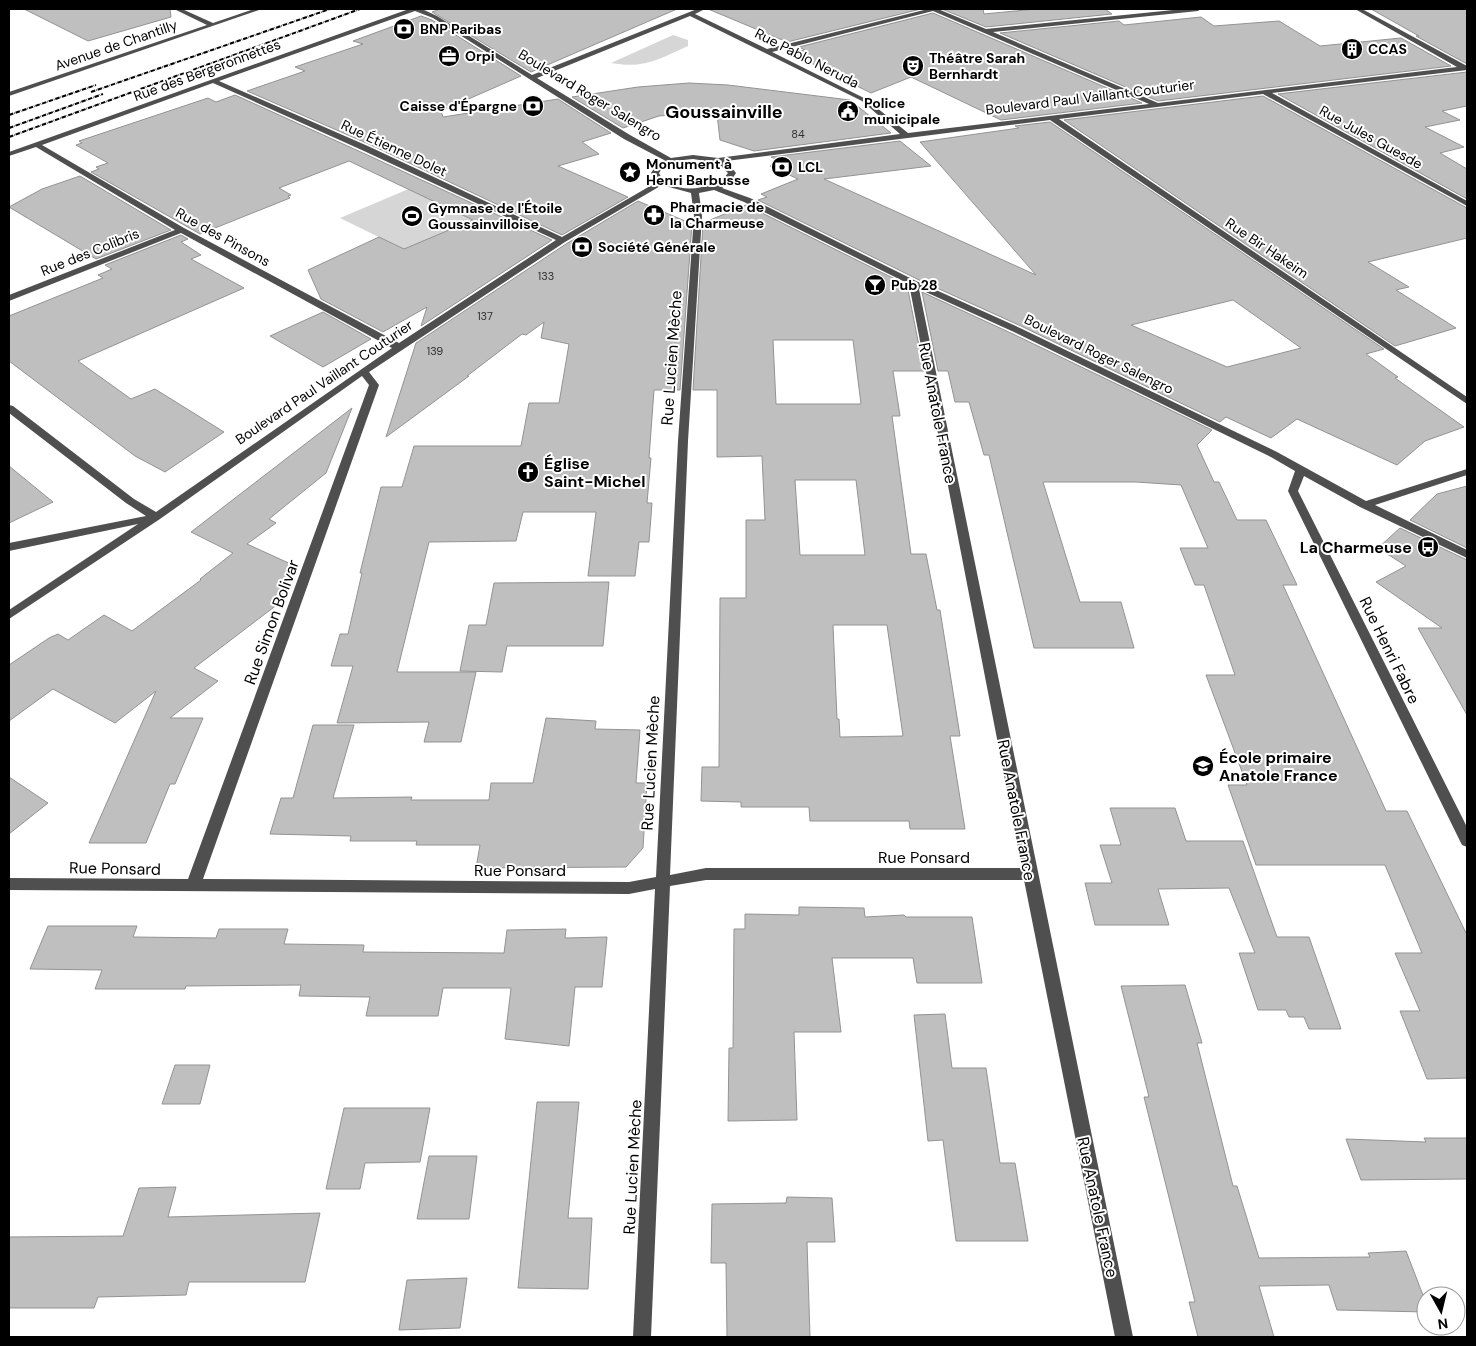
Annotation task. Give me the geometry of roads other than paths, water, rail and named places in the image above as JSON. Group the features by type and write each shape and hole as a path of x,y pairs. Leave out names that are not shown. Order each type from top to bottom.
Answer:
{"street":[{"path":"177,9 213,25"},
{"name":"Avenue de Chantilly","path":"9,94 259,9"},
{"name":"Boulevard Roger Salengro","path":"415,9 435,17 627,137 671,161"},
{"name":"Rue des Bergeronnettes","path":"9,154 415,9"},
{"path":"531,78 702,9"},
{"path":"768,52 933,9 1155,104"},
{"path":"942,12 950,9"},
{"path":"985,31 1198,9"},
{"path":"1358,9 1466,69"},
{"name":"Rue Pablo Neruda","path":"690,14 864,100 906,134"},
{"name":"Boulevard Paul Vaillant Couturier","path":"671,161 693,157 716,160 906,134 1466,69"},
{"name":"Rue Étienne Dolet","path":"213,81 367,149 562,240"},
{"path":"9,82 22,90"},
{"name":"Rue Jules Guesde","path":"1264,92 1467,204"},
{"name":"Rue Bir Hakeim","path":"1051,117 1467,401"},
{"name":"Rue des Pinsons","path":"36,144 181,230 400,348"},
{"path":"671,161 663,164 655,173 656,178 661,183 682,190 695,190 715,188 724,184 732,173 728,166 716,160"},
{"name":"Boulevard Paul Vaillant Couturier","path":"9,615 156,517 363,371 562,240 661,183"},
{"name":"Boulevard Roger Salengro","path":"715,188 747,200 913,283 1017,330 1273,454 1300,472 1364,505 1467,554"},
{"name":"Rue Lucien Mèche","path":"642,1337 683,441 698,216 695,190"},
{"name":"Rue des Colibris","path":"9,298 181,230"},
{"name":"Rue Anatole France","path":"913,283 1124,1337"},
{"name":"Rue Simon Bolivar","path":"193,886 374,385 363,371"},
{"path":"9,408 130,501 156,517"},
{"name":"Rue Henri Fabre","path":"1300,472 1293,491 1467,841"},
{"path":"1364,505 1467,472"},
{"path":"9,547 156,517"},
{"name":"Rue Ponsard","path":"9,884 629,888 706,874 1030,874"}],"railway":[{"path":"91,92 330,9"},
{"path":"9,137 360,9"},
{"path":"9,115 96,85"},
{"path":"9,128 103,94"}],"place":[{"name":"BNP Paribas","path":"404,29"},
{"name":"CCAS","path":"1352,49"},
{"name":"Orpi","path":"449,56"},
{"name":"Théâtre Sarah Bernhardt","path":"913,66"},
{"name":"Caisse d'Épargne","path":"533,106"},
{"name":"Police municipale","path":"848,111"},
{"name":"LCL","path":"782,167"},
{"name":"Monument à Henri Barbusse","path":"630,172"},
{"name":"Pharmacie de la Charmeuse","path":"654,215"},
{"name":"Gymnase de l'Étoile Goussainvilloise","path":"412,216"},
{"name":"Société Générale","path":"582,247"},
{"name":"Pub 28","path":"875,285"},
{"name":"Église Saint-Michel","path":"528,472"},
{"name":"La Charmeuse","path":"1428,547"},
{"name":"École primaire Anatole France","path":"1203,766"}],"district":[{"name":"Goussainville","path":"724,112"}]}
